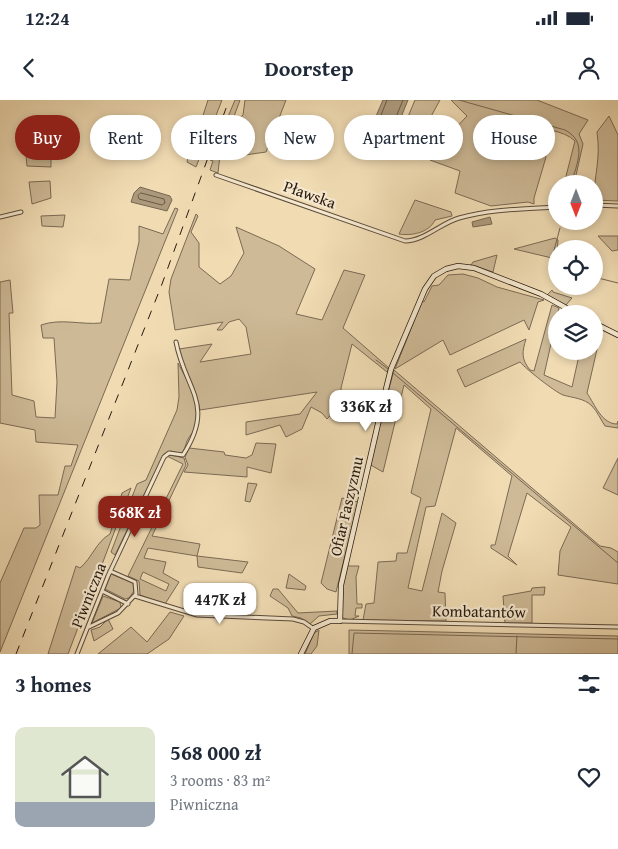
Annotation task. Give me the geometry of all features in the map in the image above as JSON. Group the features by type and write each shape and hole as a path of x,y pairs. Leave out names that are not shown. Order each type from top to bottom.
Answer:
{"street":[{"name":"Pławska","path":"216,175 261,189 394,239 413,241 448,221 479,213 548,208"},
{"path":"603,205 618,206"},
{"path":"0,217 21,212"},
{"name":"Ofiar Faszyzmu","path":"340,621 341,586 391,369 425,288 434,276 446,269 458,266 474,268 541,294 561,305"},
{"path":"603,328 618,335"},
{"name":"Piwniczna","path":"77,654 110,570 164,457 169,453 183,455 198,426 196,397 179,362 176,342"},
{"path":"88,627 115,615 128,604 138,590 135,582 110,570"},
{"path":"102,591 128,604"},
{"path":"135,596 192,614 293,619 304,622 314,629"},
{"path":"301,654 314,629 330,622 340,621"},
{"name":"Kombatantów","path":"340,621 618,627"}],"shaded area":[{"path":"208,100 222,100 216,115 203,115"},
{"path":"235,100 240,100 235,115 229,115"},
{"path":"245,100 286,100 280,115 265,115 265,152 255,154 255,115 243,115"},
{"path":"415,100 440,100 432,115 409,115"},
{"path":"451,100 537,100 588,120 579,134 583,144 576,175 566,175 575,141 565,134 555,131 555,115 473,115 473,160 545,160 534,204 528,202 491,206 455,193 460,171 430,160 463,160 463,120 467,116"},
{"path":"609,116 618,135 618,201 603,200 603,175 596,175 598,159 597,132"},
{"path":"26,160 51,160 51,167 27,166"},
{"path":"188,160 199,160 196,167 187,162"},
{"path":"210,160 219,160 218,173 210,170 213,161"},
{"path":"50,181 51,198 32,204 29,182"},
{"path":"415,200 451,212 452,216 435,220 429,228 419,233 399,234"},
{"path":"175,208 178,209 0,652 0,583 24,528 36,528 40,525 39,495 58,495 65,466 71,466 78,445 36,442 35,430 0,423 0,282 10,280 13,313 9,313 12,395 34,401 36,417 55,418 57,382 54,338 43,338 41,325 56,322 101,323 109,279 130,280 139,242 139,226 163,234"},
{"path":"196,214 198,216 191,232 199,243 199,267 220,284 231,276 244,253 236,227 279,246 315,269 296,314 322,320 344,270 365,275 343,328 389,368 387,372 352,344 341,388 341,404 327,419 322,413 311,407 302,429 286,437 280,425 246,435 246,422 300,414 317,392 200,410 179,349 212,344 200,362 251,354 246,327 239,319 229,322 222,330 217,330 223,322 175,330 169,292 171,279"},
{"path":"65,215 63,227 42,226 41,216"},
{"path":"598,236 618,236 618,250 612,251"},
{"path":"555,238 558,240 548,240 548,257 514,249"},
{"path":"497,255 493,272 471,265 473,262"},
{"path":"463,274 478,278 497,287 544,300 538,302 529,330 524,320 450,355 443,340 395,369 422,301 424,302 432,286 439,285 448,275"},
{"path":"547,295 562,295 572,298 566,305"},
{"path":"548,320 548,357 544,375 572,387 578,360 595,360 587,393 607,421 617,424 618,421 618,428 605,426 596,410 589,403 559,393 528,370 520,362 465,387 457,370 526,339 523,352 524,359 530,370 534,371"},
{"path":"178,363 196,402 196,427 182,453 171,451 164,454 115,555 111,552 137,484 146,480 177,410 179,397"},
{"path":"394,370 600,546 611,548 618,552 618,584 558,575 560,551 571,527 527,493 508,556 517,565 491,548 491,545 495,545 512,476 456,428 435,506 426,507 408,588 422,591 442,513 456,523 438,592 445,593 446,621 363,620 366,604 374,603 378,562 396,561 397,553 407,553 421,498 411,493 431,409 404,385 383,472 369,464"},
{"path":"256,443 276,444 271,473 247,467 247,477 184,472 188,465 185,457 189,448 224,452 225,455 246,458 252,455"},
{"path":"167,456 184,458 186,465 152,536 200,544 197,556 148,548 144,558 166,562 163,573 179,582 165,604 140,595 139,581 128,576 183,464","holes":["143,572 169,584 166,591 140,579"]},
{"path":"618,458 618,495 603,488"},
{"path":"248,483 257,484 250,502 245,501"},
{"path":"131,488 68,654 48,654 76,566 80,568 101,541 110,534 122,493"},
{"path":"342,498 358,502 336,592 327,589 321,583"},
{"path":"197,556 248,562 242,573 198,567"},
{"path":"347,566 359,566 356,577 357,604 362,604 362,608 356,608 355,616 359,616 350,620 343,618 340,606"},
{"path":"111,574 133,583 134,591 129,598 125,599 105,589"},
{"path":"289,574 306,586 305,590 286,588"},
{"path":"545,587 544,595 532,595 532,623 505,623 503,596 531,591 532,588"},
{"path":"273,589 278,589 298,613 337,611 337,614 319,616 310,624 301,618 292,616 288,608 270,596"},
{"path":"103,596 120,602 121,608 92,623"},
{"path":"170,612 184,616 169,639 147,654 98,654 131,627 147,642"},
{"path":"108,619 113,629 94,641 91,630 100,627"},
{"path":"319,630 317,646 311,654 305,654 314,633"},
{"path":"349,630 618,636 618,654 349,654"}],"water":[{"path":"383,100 408,100 402,115 377,115"},
{"path":"140,187 170,196 172,200 167,211 131,202 134,193"},
{"path":"490,217 492,224 473,227 472,222"}],"waterway":[{"path":"459,100 565,130 572,135 579,147 578,161 574,175"},
{"path":"557,240 559,230"},
{"path":"603,279 618,283"},
{"path":"376,360 388,369"},
{"path":"393,373 618,563"},
{"path":"352,654 354,633 618,639"},
{"path":"516,653 517,636"}],"railway":[{"path":"16,654 162,284 229,100"}]}
